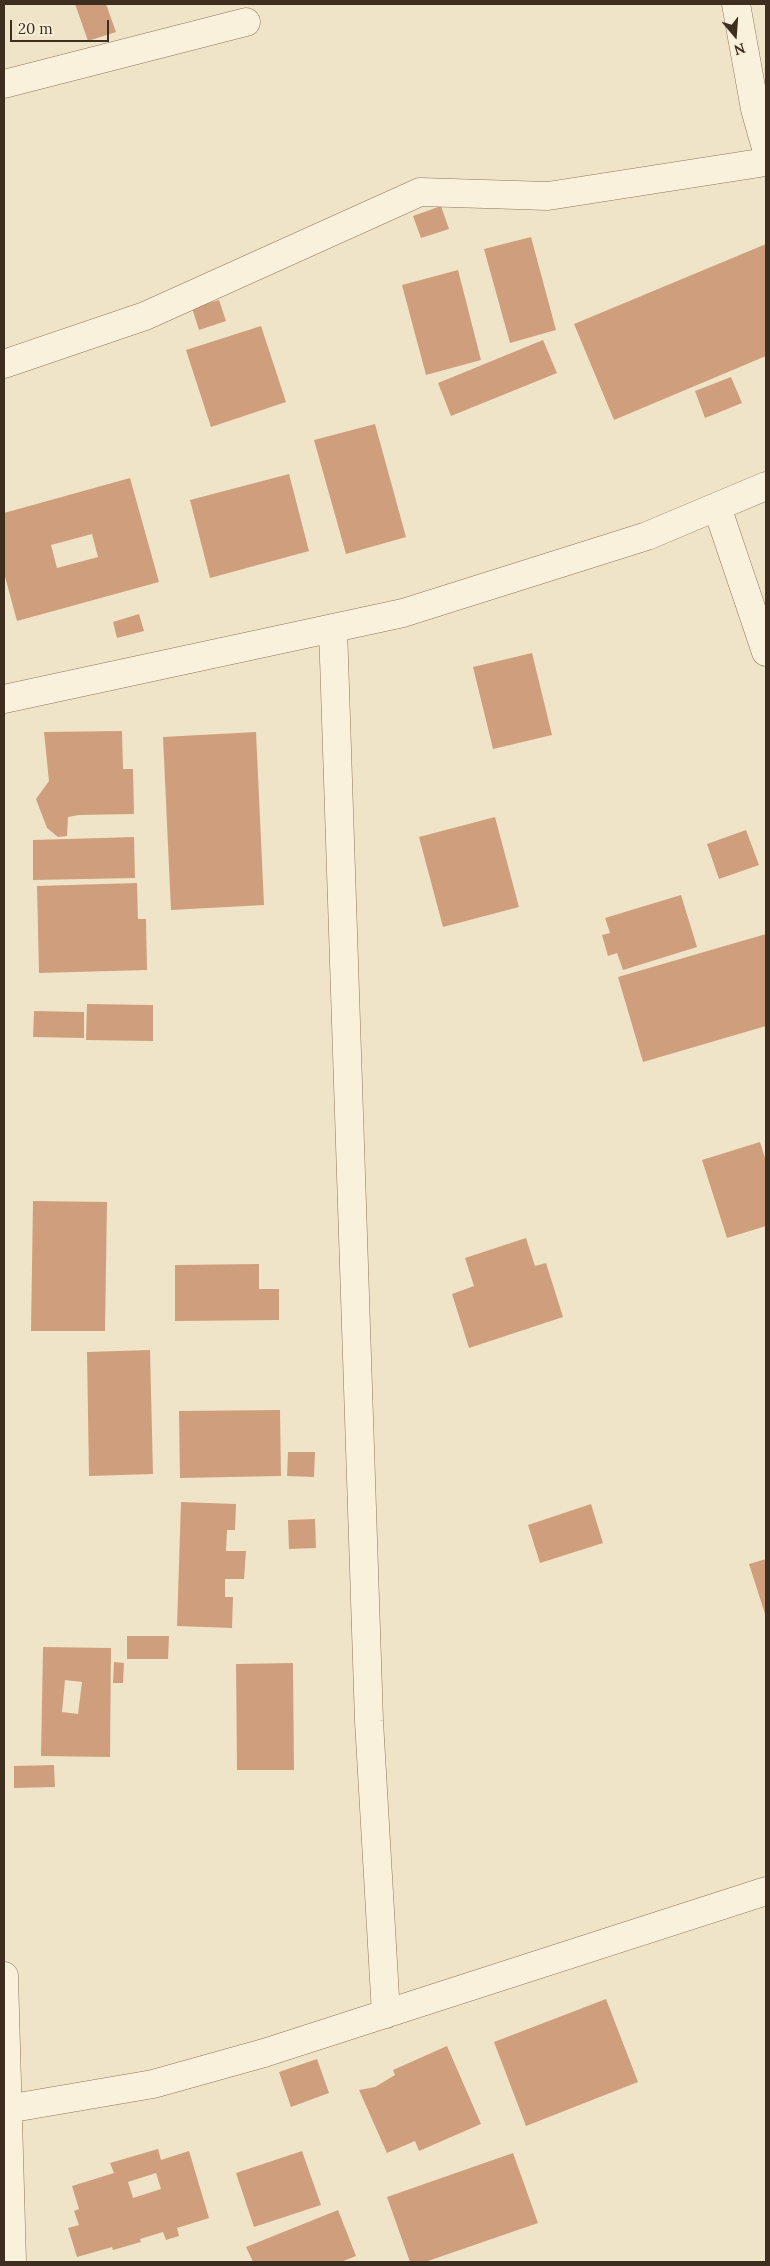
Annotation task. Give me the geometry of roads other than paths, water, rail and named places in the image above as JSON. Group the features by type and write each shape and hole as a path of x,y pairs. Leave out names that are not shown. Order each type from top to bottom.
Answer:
{"street":[{"path":"736,4 755,109 766,148"},
{"path":"4,84 246,22"},
{"path":"4,364 145,316 420,192 548,196 766,162"},
{"path":"4,700 413,610 647,536 766,486"},
{"path":"717,507 766,652"},
{"path":"334,628 369,1721 386,2014"},
{"path":"7,2109 153,2084 264,2054 766,1891"},
{"path":"4,1976 12,2262"}]}
